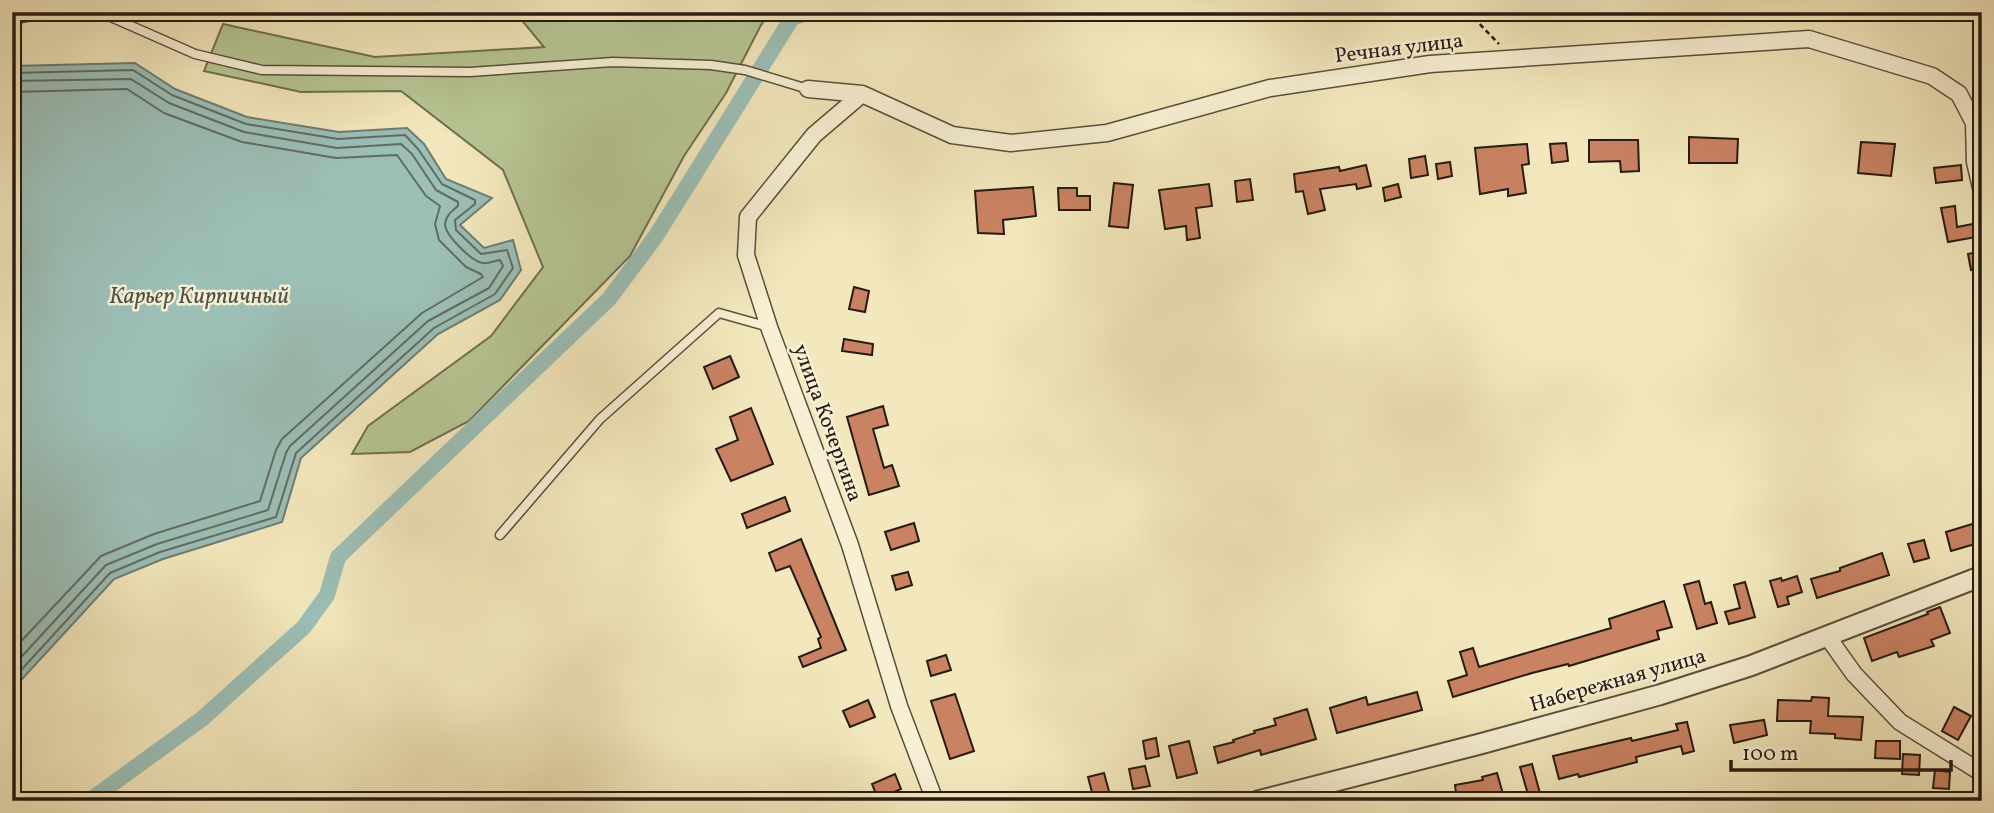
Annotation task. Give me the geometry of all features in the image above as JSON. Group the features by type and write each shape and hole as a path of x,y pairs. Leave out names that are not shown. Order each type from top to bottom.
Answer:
{"street":[{"name":"Речная улица","path":"808,89 862,94 952,135 1011,143 1107,133 1269,88 1430,64 1809,39 1933,76 1959,94 1978,122"},
{"name":"улица Кочергина","path":"862,94 814,135 748,217 746,255 769,327 850,545 899,706 935,801"},
{"path":"1978,122 1975,162 1982,192"},
{"name":"Набережная улица","path":"1258,801 1659,695 1750,666 1982,576"},
{"path":"1827,636 1854,674 1900,722 1982,773"}],"lane":[{"path":"12,20 49,12"},
{"path":"92,12 111,17 195,54 262,69 470,72 613,62 711,65 745,70 808,89"},
{"path":"500,536 600,419 719,313 769,327"}],"path":[{"path":"1468,12 1514,59"}],"green space":[{"path":"515,12 771,12 761,25 726,93 684,156 630,256 469,421 410,452 352,454 368,426 491,336 543,267 503,170 401,91 301,92 204,71 223,24 375,57 544,47"}],"water":[{"name":"Карьер Кирпичный","path":"135,63 175,89 247,117 339,132 407,128 424,144 446,179 492,198 460,225 484,248 513,240 521,270 500,300 438,334 301,458 282,522 163,559 114,579 12,690 12,66"}],"building":[{"path":"1689,137 1738,139 1737,163 1689,163"},
{"path":"1589,140 1638,140 1639,171 1621,172 1620,161 1589,162"},
{"path":"1861,142 1895,144 1891,176 1858,173"},
{"path":"1566,143 1568,161 1552,163 1550,144"},
{"path":"1527,144 1529,164 1522,165 1526,193 1508,196 1508,189 1480,194 1475,148"},
{"path":"1425,156 1428,175 1411,178 1409,159"},
{"path":"1450,162 1452,176 1438,179 1436,164"},
{"path":"1366,165 1371,186 1357,189 1356,184 1320,189 1325,210 1308,214 1303,191 1296,192 1294,174 1339,167 1340,171"},
{"path":"1961,165 1962,180 1936,183 1934,168"},
{"path":"1250,179 1253,200 1237,202 1235,181"},
{"path":"1114,183 1133,185 1128,228 1109,226"},
{"path":"1209,184 1212,206 1196,208 1200,238 1187,240 1186,226 1165,229 1159,190"},
{"path":"1398,184 1401,197 1385,201 1383,188"},
{"path":"1033,187 1036,216 1003,220 1004,234 978,233 975,191"},
{"path":"1058,188 1077,188 1077,196 1090,196 1090,210 1059,210"},
{"path":"1955,206 1957,227 1973,224 1976,237 1948,242 1941,208"},
{"path":"1982,251 1982,268 1971,270 1968,254"},
{"path":"854,287 869,291 865,312 849,309"},
{"path":"844,339 873,344 872,355 842,351"},
{"path":"730,356 739,377 713,389 704,367"},
{"path":"883,406 888,425 873,429 884,468 892,465 899,486 869,495 847,417"},
{"path":"751,408 773,464 731,481 716,449 738,440 730,417"},
{"path":"785,497 790,511 747,528 742,514"},
{"path":"1982,521 1982,542 1951,551 1946,532"},
{"path":"914,523 919,541 891,550 885,532"},
{"path":"801,539 846,650 803,667 799,657 821,648 818,639 821,637 790,566 776,571 769,553"},
{"path":"1924,540 1929,558 1914,562 1908,544"},
{"path":"1882,553 1889,575 1817,598 1811,579 1840,571 1840,568"},
{"path":"908,572 912,585 896,590 892,576"},
{"path":"1797,576 1802,592 1787,597 1789,604 1778,607 1770,581 1781,578 1782,581"},
{"path":"1699,581 1705,604 1711,602 1717,623 1697,629 1684,585"},
{"path":"1745,582 1755,617 1729,624 1725,612 1740,608 1734,585"},
{"path":"1664,601 1672,627 1657,631 1659,639 1453,697 1448,681 1467,675 1460,652 1473,648 1479,667 1611,628 1609,619"},
{"path":"1940,607 1950,633 1931,640 1934,646 1899,657 1897,652 1872,661 1864,638"},
{"path":"946,655 951,670 931,676 927,661"},
{"path":"1417,692 1422,710 1337,733 1330,708 1366,697 1368,705"},
{"path":"955,694 974,751 950,759 931,701"},
{"path":"1812,697 1829,698 1828,716 1863,717 1861,740 1835,738 1835,734 1810,733 1811,721 1777,721 1778,700 1811,701"},
{"path":"868,700 875,717 850,727 843,711"},
{"path":"1954,707 1971,716 1958,740 1942,731"},
{"path":"1307,709 1316,739 1261,755 1260,750 1218,763 1214,747 1276,725 1274,719"},
{"path":"1764,720 1767,735 1734,743 1730,725"},
{"path":"1687,722 1694,751 1683,754 1681,746 1636,757 1637,762 1579,777 1578,774 1559,779 1553,756 1678,730 1676,724"},
{"path":"1156,738 1159,756 1146,759 1143,741"},
{"path":"1189,741 1197,773 1177,778 1169,746"},
{"path":"1876,741 1900,741 1900,759 1875,758"},
{"path":"1903,754 1920,755 1919,775 1902,774"},
{"path":"1532,764 1542,801 1530,801 1520,767"},
{"path":"1145,766 1150,786 1133,789 1129,769"},
{"path":"1935,770 1950,772 1949,789 1933,788"},
{"path":"1104,773 1110,795 1094,800 1088,777"},
{"path":"1497,773 1505,801 1457,801 1455,785 1483,780 1482,777"},
{"path":"895,774 901,789 878,799 872,784"}],"waterway":[{"path":"89,801 203,718 304,627 327,595 338,557 609,299 656,236 792,18 808,12"}]}
